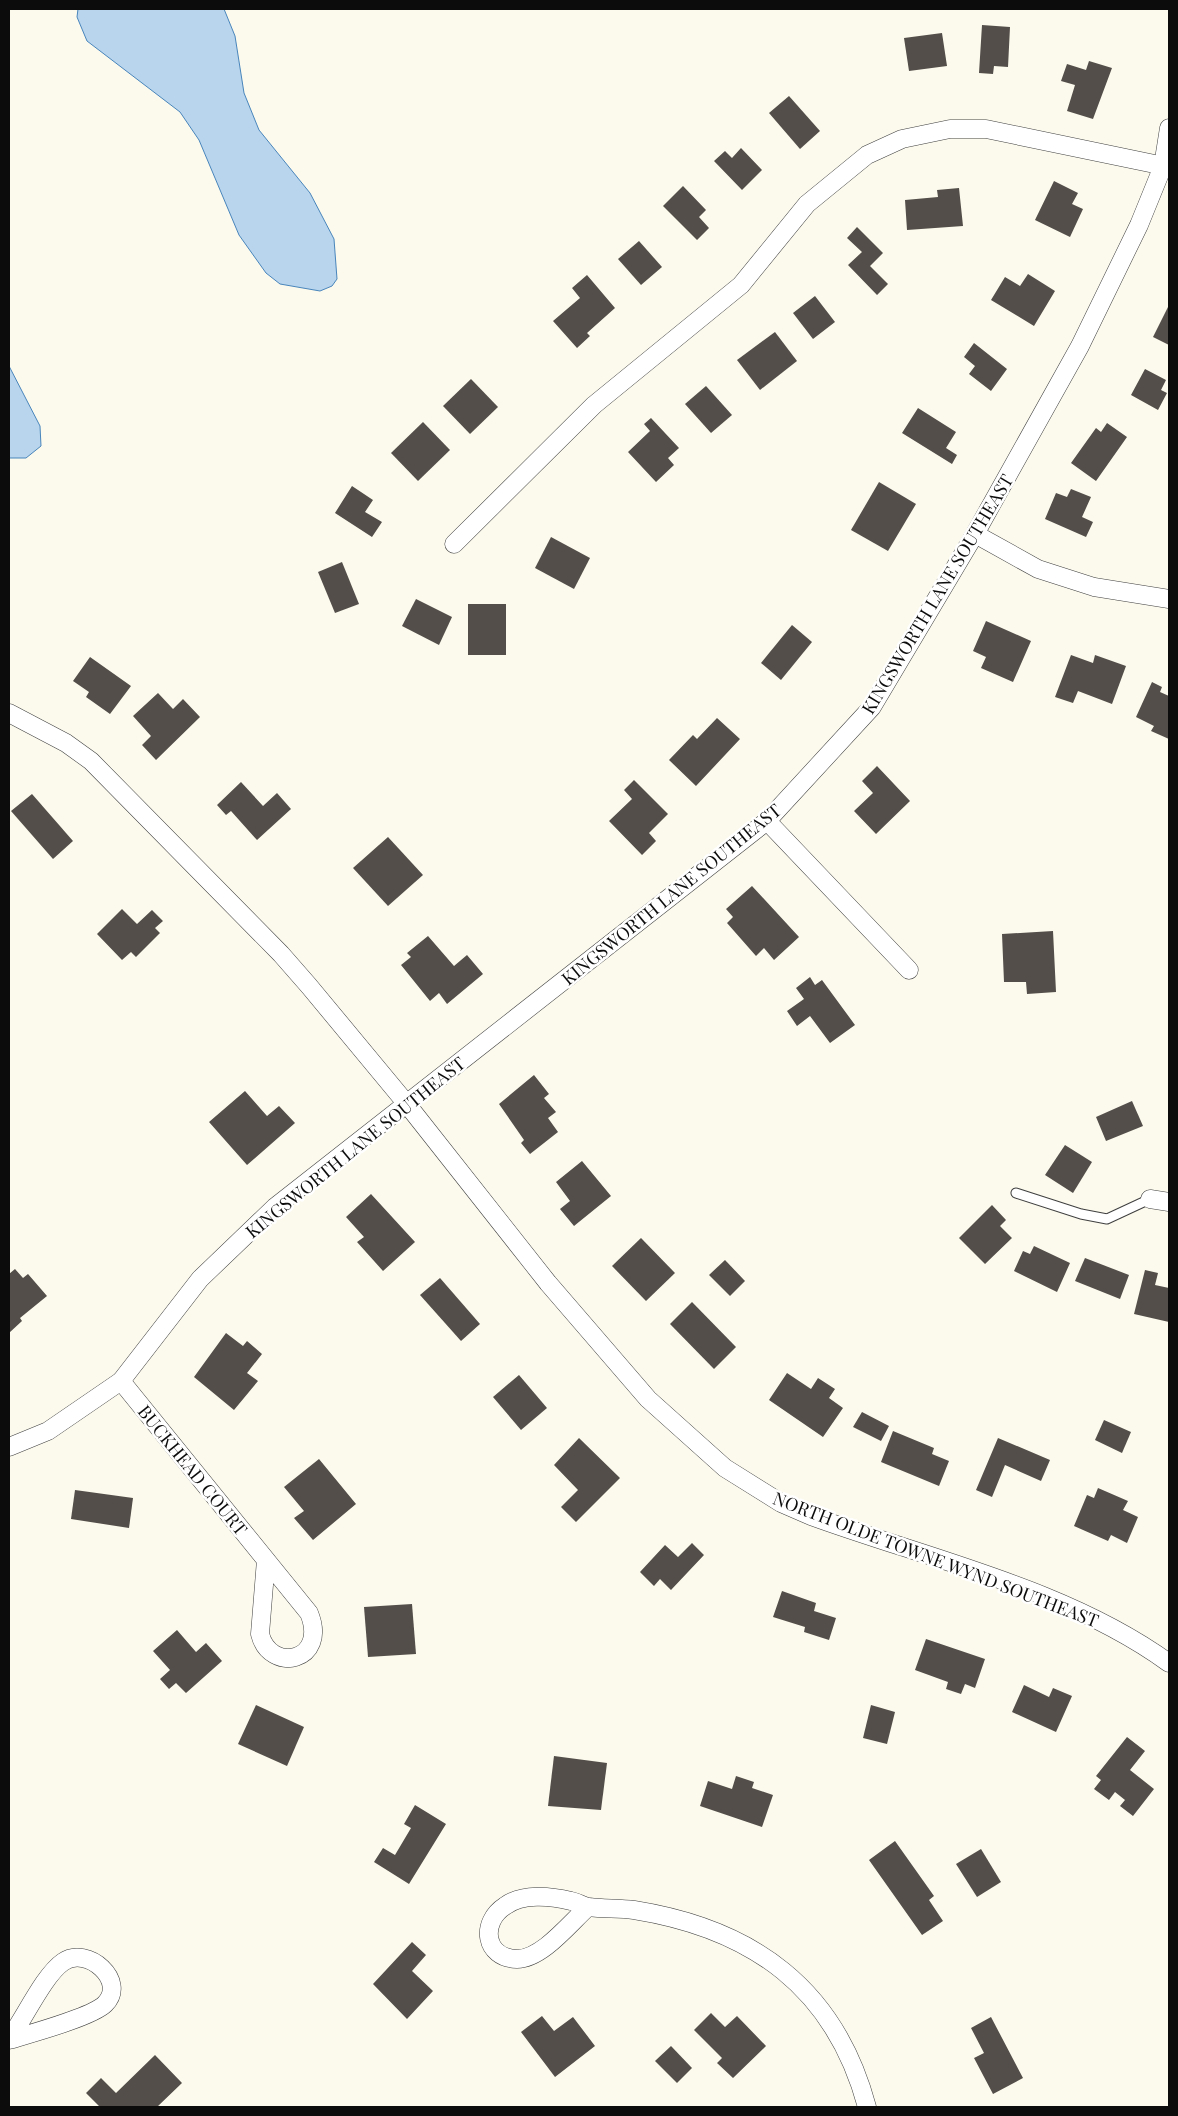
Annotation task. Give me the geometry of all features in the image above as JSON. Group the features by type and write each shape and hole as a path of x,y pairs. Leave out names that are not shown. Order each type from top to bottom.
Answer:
{"street":[{"name":"KINGSWORTH LANE SOUTHEAST","path":"9,1447 48,1431 120,1381 200,1279 275,1208 406,1103 767,821 872,707 976,534 1080,346 1166,167 1169,128"},
{"path":"454,544 594,405 741,285 807,204 867,155 912,137 950,129 986,129 1166,167"},
{"path":"976,534 1038,569 1094,587 1169,598"},
{"name":"NORTH OLDE TOWNE WYND SOUTHEAST","path":"9,713 66,743 110,779 281,954 406,1103 548,1283 624,1374 672,1422 725,1468 774,1499 811,1516 1068,1606 1119,1630 1169,1663"},
{"path":"767,821 909,970"},
{"path":"1150,1198 1169,1202"},
{"name":"BUCKHEAD COURT","path":"120,1381 310,1613 314,1626 314,1639 310,1648 293,1657 280,1657 268,1652 262,1644 260,1634 266,1560"},
{"path":"588,1907 546,1947 537,1954 524,1958 504,1956 491,1943 488,1935 490,1922 502,1907 511,1901 525,1898 554,1898 588,1907 635,1910 693,1925 747,1947 784,1970 817,2003 832,2027 858,2081 867,2107"},
{"path":"76,1956 90,1960 108,1976 110,1983 109,1998 102,2007 50,2028 9,2040 52,1973 66,1960 76,1956"}],"lane":[{"path":"1016,1193 1081,1214 1108,1219 1150,1198"}],"water":[{"path":"78,9 224,9 235,36 244,93 259,130 310,193 334,239 337,279 332,286 320,291 280,284 266,273 239,235 199,140 180,112 87,41 77,17"},
{"path":"9,366 40,426 41,446 26,458 9,458"}],"building":[{"path":"982,25 1010,27 1008,67 994,66 993,74 979,73"},
{"path":"942,33 947,66 909,71 904,38"},
{"path":"1089,61 1112,68 1093,119 1067,111 1075,85 1061,81 1067,64 1086,70"},
{"path":"789,96 820,131 800,149 769,113"},
{"path":"741,148 762,170 742,190 714,161 725,151 732,158"},
{"path":"1054,181 1078,193 1072,204 1083,209 1070,237 1035,220"},
{"path":"683,186 706,210 699,217 709,228 697,240 663,206"},
{"path":"959,188 963,226 907,230 905,200 938,197 937,190"},
{"path":"857,227 883,253 870,266 888,284 877,295 848,265 862,252 847,238"},
{"path":"639,241 662,267 641,285 618,259"},
{"path":"1028,274 1055,291 1034,326 991,300 1005,277 1020,286"},
{"path":"587,275 615,308 587,333 590,336 577,348 553,321 580,298 572,288"},
{"path":"815,296 835,322 813,339 793,313"},
{"path":"1169,305 1169,345 1153,337"},
{"path":"775,332 797,361 760,390 737,360"},
{"path":"974,343 1007,369 991,391 969,374 975,366 964,357"},
{"path":"1145,369 1166,380 1161,390 1167,393 1158,410 1131,395"},
{"path":"471,379 498,407 470,434 443,406"},
{"path":"706,386 732,415 711,433 685,404"},
{"path":"918,408 956,432 946,448 957,455 952,464 902,433"},
{"path":"651,418 679,448 668,458 674,465 656,482 628,452 650,431 644,424"},
{"path":"423,422 450,450 418,481 391,453"},
{"path":"1107,423 1127,437 1096,481 1071,463 1096,428 1101,432"},
{"path":"879,482 916,504 888,551 851,530"},
{"path":"352,486 373,500 365,512 382,522 372,537 335,513"},
{"path":"1071,489 1091,497 1082,517 1093,522 1086,537 1045,519 1056,493 1067,497"},
{"path":"551,537 590,558 574,589 535,568"},
{"path":"342,562 359,604 335,613 318,572"},
{"path":"416,599 452,617 439,645 402,626"},
{"path":"468,604 506,604 506,655 468,655"},
{"path":"986,621 1031,641 1013,682 981,668 986,657 973,651"},
{"path":"792,625 812,642 781,680 761,663"},
{"path":"1071,655 1093,663 1095,655 1126,666 1112,704 1078,691 1073,703 1055,697"},
{"path":"90,657 131,686 110,714 86,697 89,692 73,681"},
{"path":"1152,682 1162,687 1160,692 1169,696 1169,739 1151,731 1154,726 1136,717"},
{"path":"158,693 173,709 183,699 200,717 156,760 142,745 151,736 133,716"},
{"path":"717,718 740,739 696,786 669,760 693,735 697,739"},
{"path":"877,766 910,801 876,834 854,811 873,793 862,781"},
{"path":"634,780 668,814 649,833 656,841 642,855 609,821 632,799 624,790"},
{"path":"241,782 263,806 277,793 291,809 257,840 231,811 226,815 217,805"},
{"path":"32,794 73,841 53,859 11,811"},
{"path":"388,837 423,875 388,906 353,868"},
{"path":"752,886 799,937 774,960 764,948 756,956 727,923 733,917 726,909"},
{"path":"122,909 137,924 152,910 163,921 155,928 160,933 136,957 131,952 122,960 97,934"},
{"path":"1053,931 1056,992 1027,994 1026,982 1004,982 1002,934"},
{"path":"428,936 454,966 467,955 483,974 447,1004 439,993 430,1001 401,965 411,957 407,953"},
{"path":"810,977 815,985 822,980 855,1025 830,1043 810,1016 797,1026 787,1011 804,999 796,988"},
{"path":"534,1075 549,1094 544,1098 556,1112 548,1118 558,1132 530,1154 521,1143 524,1140 499,1104"},
{"path":"245,1091 267,1116 279,1106 295,1123 247,1165 209,1122"},
{"path":"1132,1101 1143,1126 1106,1141 1096,1117"},
{"path":"1065,1145 1092,1162 1073,1193 1045,1175"},
{"path":"582,1161 611,1196 574,1226 560,1209 570,1201 556,1182"},
{"path":"371,1194 415,1242 383,1271 357,1242 364,1237 346,1217"},
{"path":"992,1205 1006,1220 1000,1226 1012,1238 985,1264 959,1238"},
{"path":"641,1238 675,1273 646,1301 612,1266"},
{"path":"1034,1246 1070,1263 1057,1292 1014,1271 1023,1251 1030,1254"},
{"path":"1085,1258 1129,1275 1120,1299 1075,1281"},
{"path":"725,1260 745,1281 730,1296 709,1275"},
{"path":"15,1269 23,1278 28,1274 47,1296 20,1318 22,1321 9,1333 9,1274"},
{"path":"1145,1270 1158,1273 1155,1285 1169,1288 1169,1322 1134,1314"},
{"path":"440,1278 480,1324 461,1341 420,1295"},
{"path":"692,1302 736,1347 714,1369 670,1324"},
{"path":"226,1333 243,1346 247,1341 262,1354 247,1373 258,1381 234,1410 194,1377"},
{"path":"787,1373 811,1389 818,1378 835,1389 829,1398 843,1408 823,1437 769,1400"},
{"path":"519,1375 547,1408 521,1430 493,1397"},
{"path":"862,1412 889,1426 881,1441 853,1427"},
{"path":"1104,1420 1131,1432 1122,1453 1095,1440"},
{"path":"893,1431 934,1448 932,1454 949,1461 939,1486 881,1462"},
{"path":"579,1438 620,1478 576,1522 561,1507 578,1490 554,1465"},
{"path":"998,1438 1050,1460 1041,1481 1005,1465 992,1497 976,1490"},
{"path":"319,1459 356,1504 313,1540 294,1518 304,1511 284,1487"},
{"path":"1098,1488 1128,1501 1123,1510 1138,1517 1127,1543 1111,1535 1108,1541 1074,1526 1087,1495 1094,1498"},
{"path":"75,1490 133,1498 129,1528 71,1519"},
{"path":"692,1543 704,1555 671,1590 660,1579 654,1586 640,1572 665,1545 678,1557"},
{"path":"782,1591 816,1603 814,1611 836,1618 829,1640 804,1632 805,1627 773,1617"},
{"path":"412,1604 416,1654 368,1657 364,1607"},
{"path":"177,1630 196,1652 206,1643 222,1661 186,1693 176,1683 169,1689 160,1679 170,1670 153,1651"},
{"path":"926,1639 985,1659 975,1688 965,1684 961,1694 946,1689 948,1682 915,1670"},
{"path":"1024,1685 1049,1697 1053,1688 1072,1696 1056,1732 1012,1712"},
{"path":"256,1705 304,1727 287,1766 238,1744"},
{"path":"871,1705 895,1712 887,1744 863,1738"},
{"path":"1127,1737 1145,1751 1130,1770 1154,1789 1133,1816 1120,1806 1125,1800 1115,1792 1109,1800 1094,1789 1101,1780 1096,1776"},
{"path":"554,1756 607,1763 601,1810 548,1806"},
{"path":"736,1776 754,1782 752,1788 773,1795 762,1827 700,1806 708,1781 732,1789"},
{"path":"415,1805 446,1824 409,1884 374,1862 383,1848 395,1855 411,1828 404,1824"},
{"path":"895,1841 934,1896 929,1900 943,1921 922,1935 869,1860"},
{"path":"981,1849 1001,1882 977,1897 956,1864"},
{"path":"412,1942 426,1955 412,1971 433,1991 407,2019 373,1984"},
{"path":"711,2013 725,2027 737,2016 766,2046 733,2078 717,2063 722,2058 694,2030"},
{"path":"542,2016 554,2031 573,2017 595,2046 555,2077 521,2032"},
{"path":"991,2017 1023,2078 993,2094 974,2058 984,2053 971,2028"},
{"path":"671,2046 692,2068 677,2083 655,2061"},
{"path":"155,2055 182,2083 157,2107 100,2107 86,2093 101,2078 116,2093"}]}
